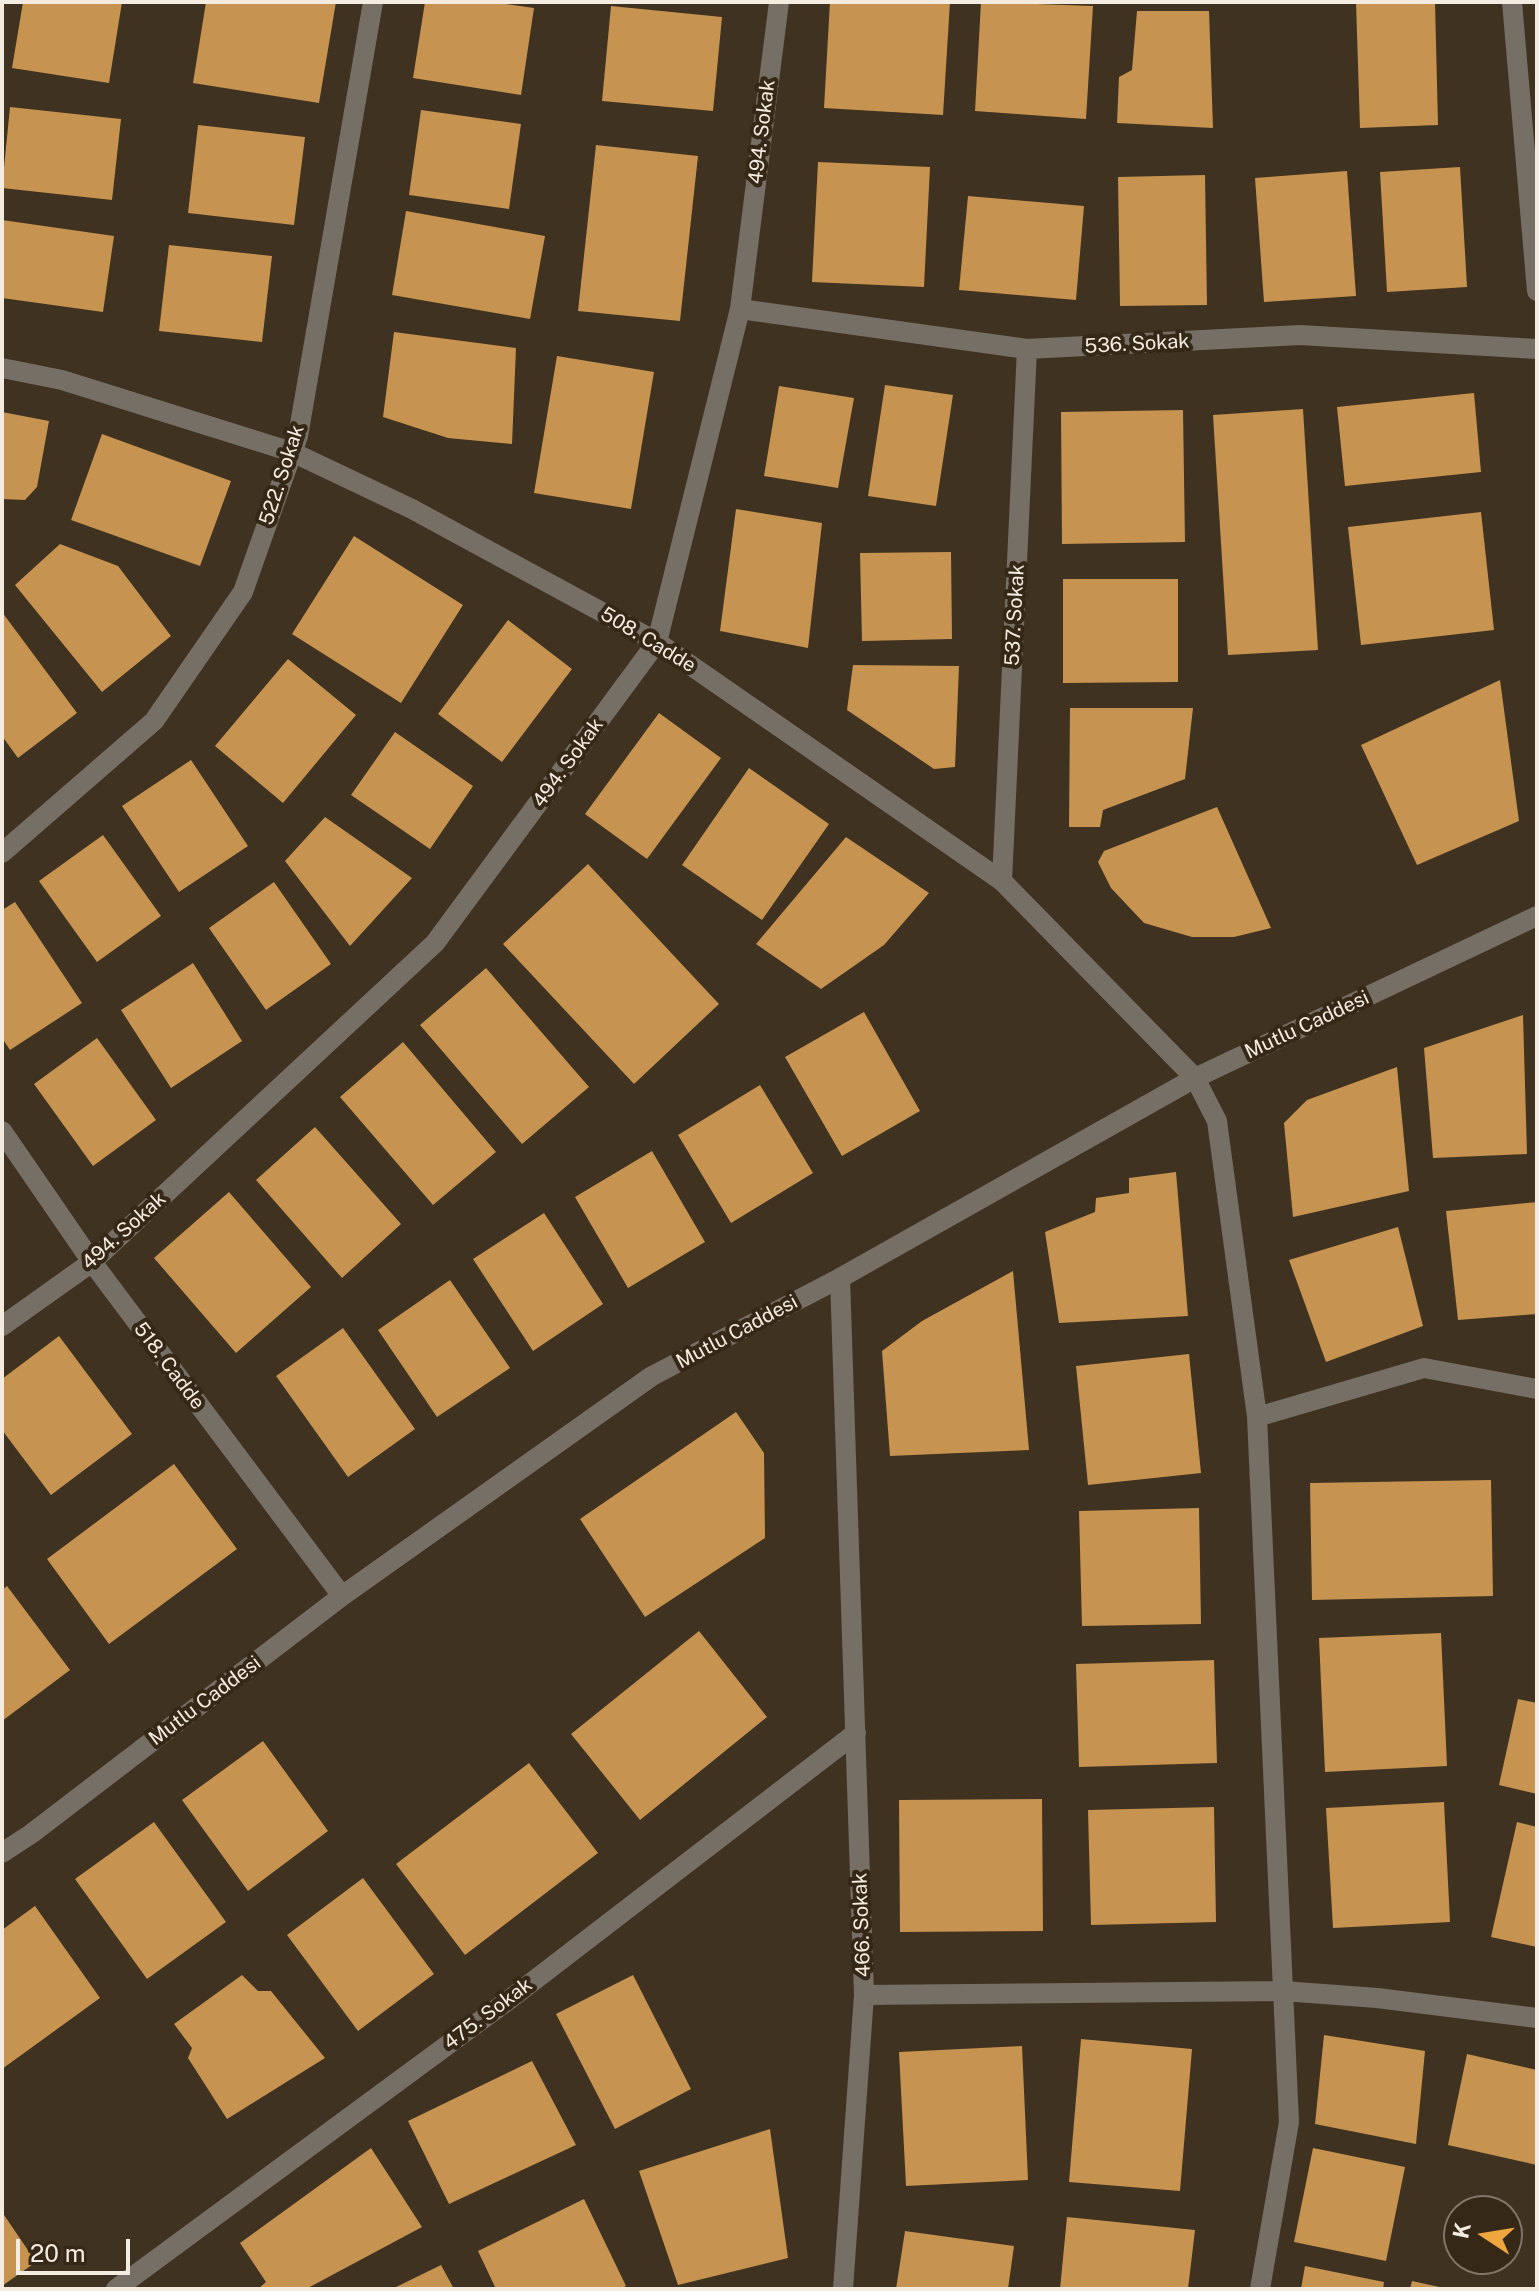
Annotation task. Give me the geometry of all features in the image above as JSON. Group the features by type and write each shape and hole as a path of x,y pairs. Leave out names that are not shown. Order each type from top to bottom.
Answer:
{"street":[{"name":"522. Sokak","path":"2,853 154,721 243,592 298,436 373,2"},
{"name":"494. Sokak","path":"2,1326 92,1262 435,943 657,642 740,309 779,2"},
{"path":"1512,2 1537,291"},
{"name":"536. Sokak","path":"740,309 1027,349 1300,335 1537,349"},
{"name":"537. Sokak","path":"1002,881 1027,349"},
{"name":"508. Cadde","path":"2,368 62,380 292,452 412,509 657,642 1002,881 1195,1078 1217,1121 1257,1417 1289,2122 1260,2289"},
{"name":"Mutlu Caddesi","path":"2,1853 342,1596 652,1376 840,1278 1195,1078 1537,916"},
{"name":"518. Cadde","path":"2,1131 92,1262 342,1596"},
{"name":"466. Sokak","path":"840,1278 864,1995 1283,1991 1377,1998 1537,2018"},
{"path":"1257,1417 1424,1368 1537,1389"},
{"name":"475. Sokak","path":"116,2289 510,1999 856,1733"},
{"path":"843,2289 864,1995"}],"building":[{"path":"23,2 122,2 109,83 12,68"},
{"path":"206,2 336,2 319,103 193,83"},
{"path":"425,2 492,2 534,8 521,95 413,78"},
{"path":"830,2 950,2 943,115 824,108"},
{"path":"981,2 1093,6 1086,119 975,111"},
{"path":"1356,2 1435,2 1438,125 1360,128"},
{"path":"611,6 722,17 713,111 602,101"},
{"path":"1137,11 1209,11 1213,128 1117,123 1119,77 1132,70"},
{"path":"10,107 121,119 112,200 2,188"},
{"path":"421,110 521,124 509,209 409,195"},
{"path":"198,125 305,137 294,225 188,213"},
{"path":"596,145 698,156 680,321 578,311"},
{"path":"818,162 930,167 924,287 812,282"},
{"path":"1460,167 1467,287 1387,292 1380,172"},
{"path":"1347,171 1356,296 1264,302 1255,178"},
{"path":"1205,175 1207,305 1120,306 1118,177"},
{"path":"968,196 1084,206 1076,300 959,290"},
{"path":"406,211 545,236 530,319 392,295"},
{"path":"2,220 114,236 103,312 2,298"},
{"path":"169,245 272,256 262,342 159,331"},
{"path":"394,332 516,348 512,444 448,438 383,417"},
{"path":"557,356 654,372 631,509 534,493"},
{"path":"885,385 953,395 936,506 868,496"},
{"path":"779,386 854,398 838,488 764,476"},
{"path":"1474,393 1481,472 1345,486 1337,407"},
{"path":"1303,409 1318,650 1228,655 1213,415"},
{"path":"1183,410 1185,542 1062,544 1061,412"},
{"path":"2,412 49,421 37,487 25,500 2,499"},
{"path":"102,434 231,481 200,566 71,520"},
{"path":"736,509 822,523 808,648 720,631"},
{"path":"1481,512 1494,630 1361,645 1348,527"},
{"path":"354,536 463,605 401,703 292,634"},
{"path":"60,544 118,566 171,636 102,692 15,585"},
{"path":"951,552 952,639 862,641 860,553"},
{"path":"1063,579 1178,579 1178,682 1063,683"},
{"path":"2,612 77,713 18,758 2,736"},
{"path":"508,620 572,669 502,762 438,714"},
{"path":"288,659 356,715 283,803 215,746"},
{"path":"853,665 959,666 955,767 934,769 847,710"},
{"path":"1500,680 1519,821 1417,865 1361,745"},
{"path":"1070,708 1193,708 1185,779 1103,810 1100,827 1069,827"},
{"path":"659,713 721,758 647,859 585,814"},
{"path":"395,732 473,786 430,849 351,795"},
{"path":"191,760 248,846 179,892 122,806"},
{"path":"749,768 829,824 762,920 682,865"},
{"path":"1217,807 1271,928 1234,937 1192,937 1144,923 1111,888 1098,862 1104,851"},
{"path":"325,817 412,878 350,946 285,861"},
{"path":"103,835 161,916 97,962 39,881"},
{"path":"846,837 929,893 884,945 821,989 756,944"},
{"path":"588,864 719,1004 634,1084 503,944"},
{"path":"274,882 331,964 266,1010 209,928"},
{"path":"15,902 82,1003 10,1050 2,1038 2,910"},
{"path":"193,963 242,1041 171,1088 121,1010"},
{"path":"486,968 589,1087 522,1144 420,1025"},
{"path":"864,1012 920,1111 842,1156 785,1057"},
{"path":"1523,1015 1527,1154 1433,1158 1424,1048"},
{"path":"97,1038 156,1120 93,1166 34,1084"},
{"path":"403,1042 496,1152 433,1205 340,1097"},
{"path":"1397,1067 1409,1191 1293,1217 1284,1123 1307,1100"},
{"path":"760,1085 813,1173 731,1223 678,1135"},
{"path":"315,1127 401,1224 342,1278 256,1180"},
{"path":"652,1151 705,1242 628,1288 575,1197"},
{"path":"1176,1172 1188,1316 1059,1323 1045,1232 1095,1212 1096,1198 1129,1193 1129,1178"},
{"path":"229,1192 311,1287 236,1353 154,1258"},
{"path":"1537,1202 1537,1314 1458,1320 1446,1211"},
{"path":"544,1213 603,1304 533,1351 473,1259"},
{"path":"1398,1227 1423,1326 1326,1362 1289,1260"},
{"path":"1013,1271 1029,1450 890,1456 882,1351 922,1321"},
{"path":"450,1280 510,1368 437,1417 378,1330"},
{"path":"343,1328 415,1429 348,1477 276,1376"},
{"path":"59,1336 132,1434 51,1495 2,1430 2,1379"},
{"path":"1189,1354 1201,1473 1088,1485 1076,1366"},
{"path":"736,1412 764,1453 765,1538 645,1617 580,1519"},
{"path":"174,1464 237,1549 109,1644 47,1559"},
{"path":"1491,1480 1493,1596 1312,1600 1310,1483"},
{"path":"1199,1508 1201,1624 1082,1626 1079,1511"},
{"path":"7,1586 70,1670 2,1721 2,1590"},
{"path":"699,1631 767,1717 640,1820 571,1734"},
{"path":"1441,1633 1447,1766 1325,1772 1319,1638"},
{"path":"1214,1660 1217,1763 1079,1767 1076,1664"},
{"path":"1518,1699 1537,1703 1537,1794 1499,1785"},
{"path":"263,1741 328,1831 248,1891 182,1800"},
{"path":"529,1763 598,1853 465,1955 396,1864"},
{"path":"1042,1799 1043,1931 900,1932 899,1800"},
{"path":"1444,1802 1450,1922 1333,1928 1326,1808"},
{"path":"1214,1807 1216,1922 1091,1925 1088,1810"},
{"path":"154,1822 226,1922 147,1979 75,1879"},
{"path":"1517,1822 1537,1827 1537,1947 1491,1937"},
{"path":"363,1878 434,1974 358,2031 287,1935"},
{"path":"35,1906 100,1998 2,2069 2,1930"},
{"path":"242,1975 258,1991 271,1991 325,2058 227,2119 188,2058 192,2048 174,2024"},
{"path":"633,1975 691,2089 615,2129 556,2014"},
{"path":"1324,2035 1425,2051 1416,2144 1315,2124"},
{"path":"1081,2039 1192,2049 1180,2191 1069,2182"},
{"path":"1022,2046 1028,2180 906,2186 899,2052"},
{"path":"1467,2054 1537,2070 1537,2165 1448,2145"},
{"path":"532,2061 576,2145 449,2204 408,2121"},
{"path":"770,2129 788,2258 678,2285 639,2171"},
{"path":"371,2148 422,2227 306,2289 258,2289 266,2282 240,2243"},
{"path":"1313,2148 1405,2167 1386,2261 1294,2242"},
{"path":"584,2199 626,2286 620,2289 496,2289 478,2251"},
{"path":"2,2212 36,2262 2,2286"},
{"path":"1067,2217 1195,2230 1188,2289 1060,2289"},
{"path":"905,2231 1014,2246 1008,2289 896,2289"},
{"path":"441,2265 454,2289 392,2289"},
{"path":"1305,2266 1384,2282 1383,2289 1301,2289"},
{"path":"1412,2281 1444,2288 1444,2289 1410,2289"}]}
